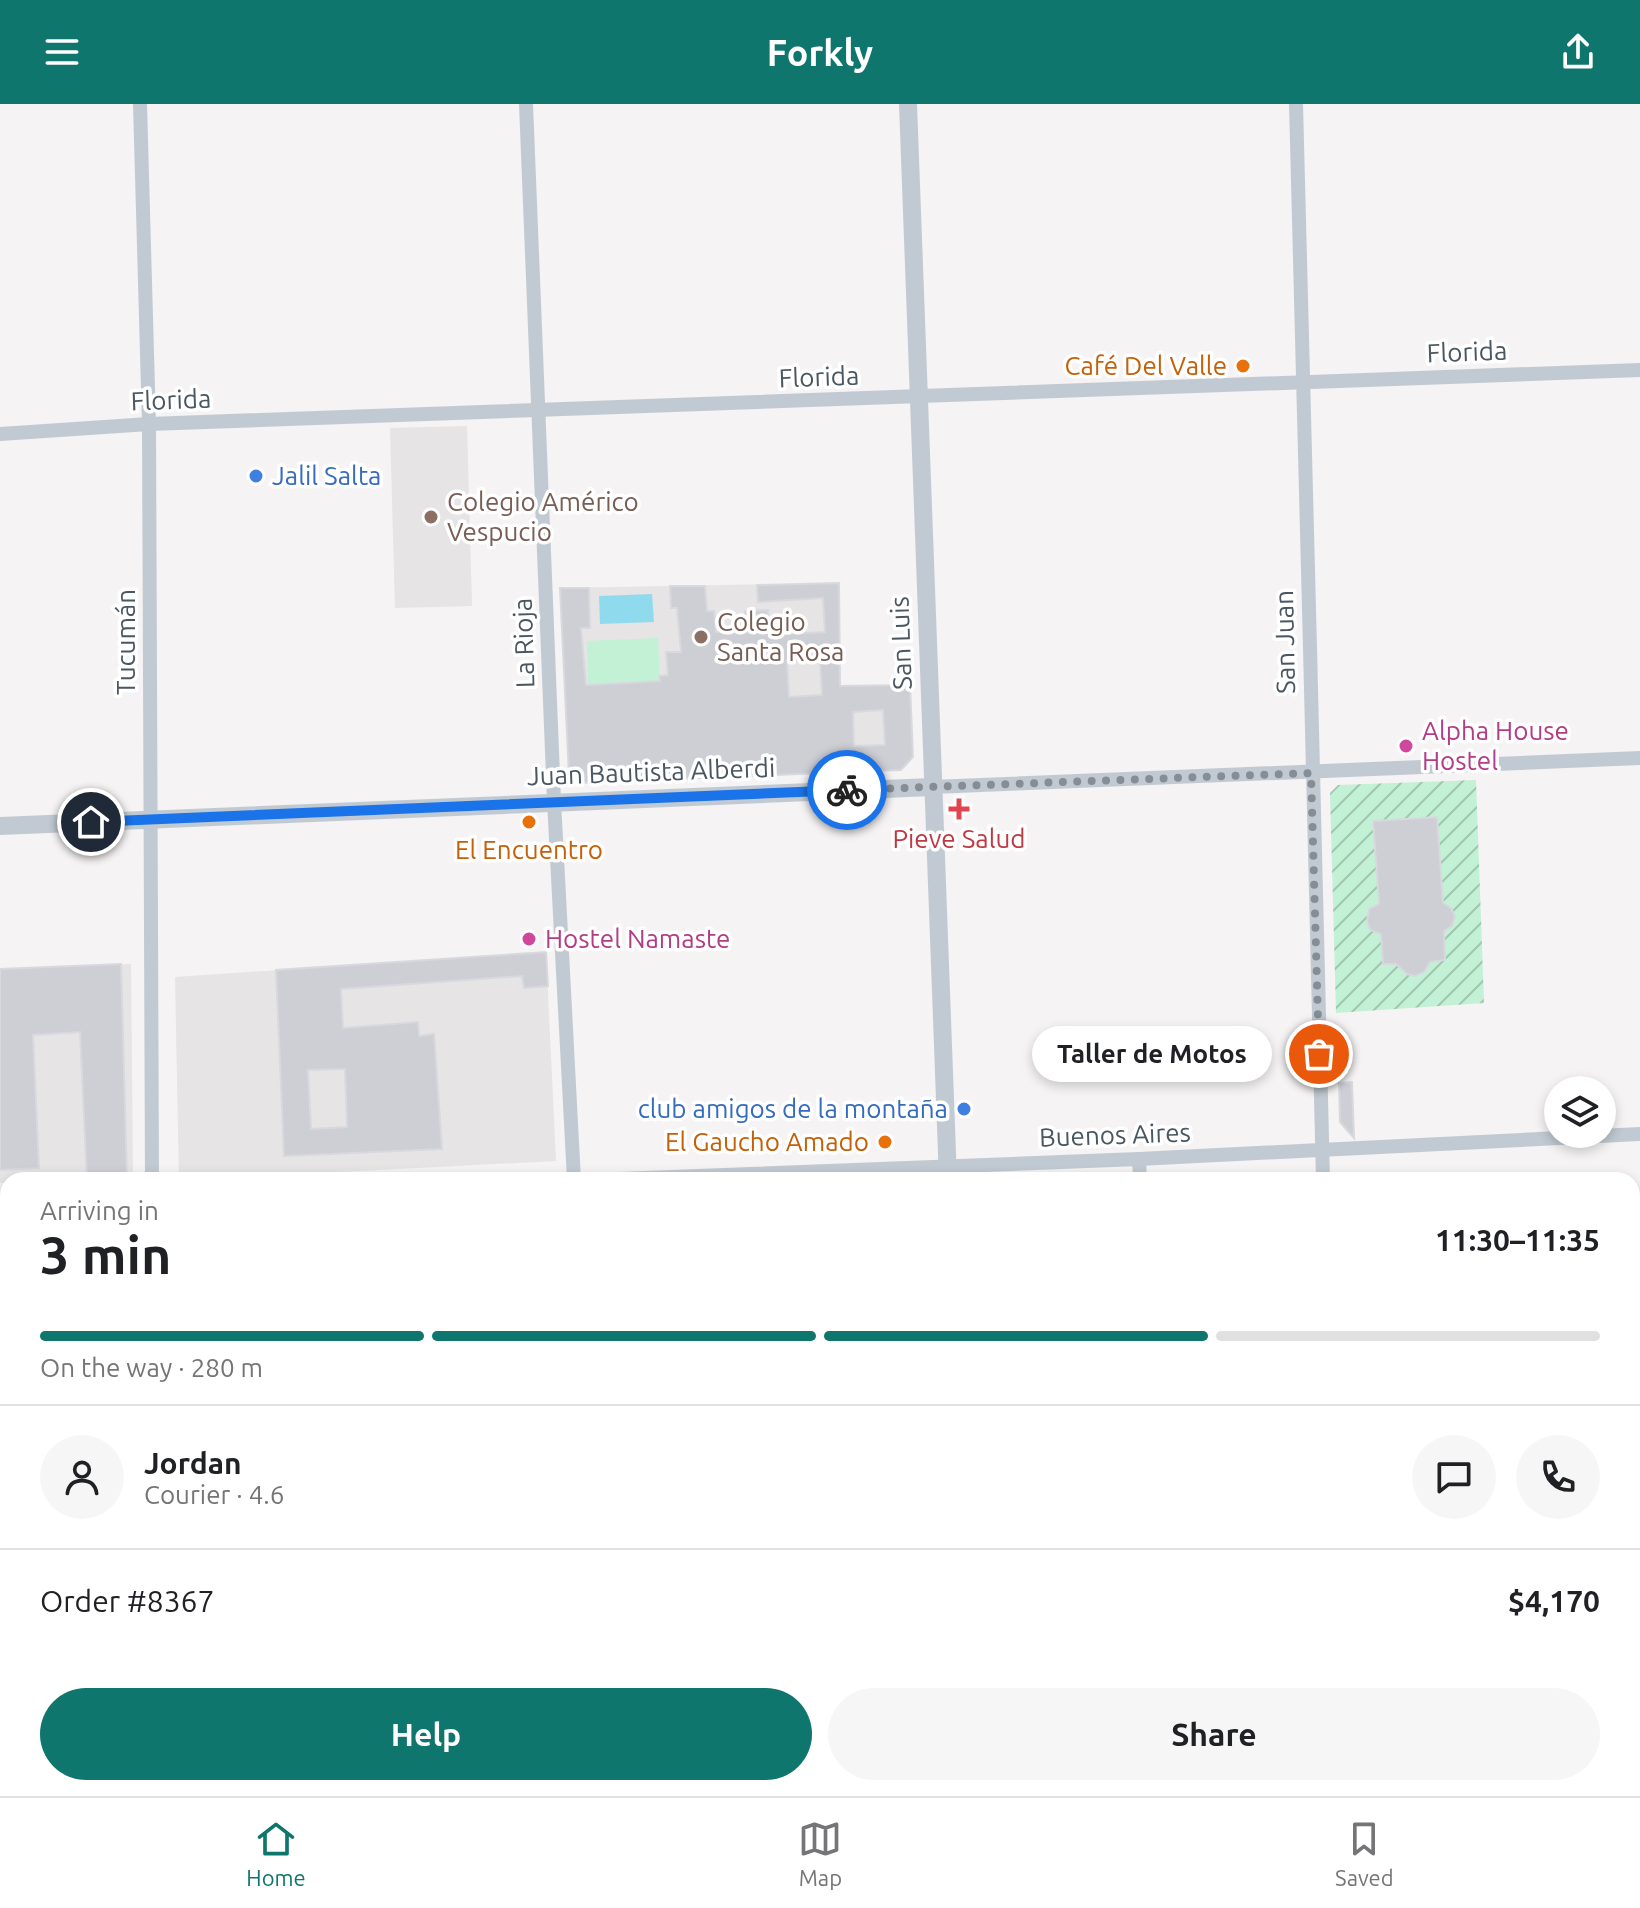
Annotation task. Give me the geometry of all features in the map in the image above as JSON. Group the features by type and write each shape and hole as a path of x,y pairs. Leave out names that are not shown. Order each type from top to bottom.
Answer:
{"street":[{"name":"Tucumán","path":"140,104 149,424 152,1172"},
{"name":"La Rioja","path":"526,104 554,801 574,1172"},
{"name":"San Luis","path":"908,104 947,1172"},
{"name":"San Juan","path":"1296,104 1323,1172"},
{"name":"Florida","path":"0,434 149,424 1640,370"},
{"name":"Juan Bautista Alberdi","path":"0,826 1640,758"},
{"name":"Buenos Aires","path":"961,1172 1322,1148 1640,1134"},
{"path":"1139,1159 1140,1172"}],"shaded area":[{"name":"Colegio Américo Vespucio","path":"467,426 472,606 395,608 390,428"},
{"name":"Colegio Santa Rosa","path":"839,583 840,686 910,685 913,757 569,775 560,588"},
{"path":"546,952 556,1161 338,1172 179,1172 175,977"},
{"path":"131,964 133,1172 0,1172 0,969"}],"green space":[{"path":"658,638 660,681 588,684 587,641"},
{"path":"1476,780 1484,1003 1336,1013 1330,793 1338,785"}],"water":[{"path":"652,594 654,622 600,624 599,596"}],"building":[{"name":"Colegio Santa Rosa","path":"839,583 840,686 910,685 913,757 901,770 577,783 569,775 560,588 589,588 590,628 581,628 586,685 660,681 659,676 668,675 666,652 681,652 677,608 671,608 670,586 705,586 707,611 714,611 716,632 746,631 745,611 768,610 769,635 825,632 823,598 758,602 757,585","holes":["820,659 822,695 789,697 787,661","883,710 885,745 854,746 853,712"]},
{"path":"1437,817 1443,903 1451,908 1455,916 1452,926 1444,931 1445,960 1430,962 1424,972 1415,976 1407,974 1396,964 1383,964 1381,934 1370,930 1367,921 1369,909 1379,904 1373,821"},
{"path":"546,952 548,986 524,988 522,976 341,989 343,1028 418,1022 419,1036 434,1034 442,1149 284,1156 276,970","holes":["345,1069 347,1127 311,1129 308,1070"]},
{"path":"121,964 127,1172 87,1172 80,1032 33,1035 39,1168 0,1170 0,969"},
{"path":"1352,1082 1354,1138 1340,1122 1339,1083"}],"way so far":[{"path":"847,790 1311,773 1319,1054"}],"place":[{"name":"Café Del Valle","path":"1243,366"},
{"name":"Jalil Salta","path":"256,476"},
{"name":"Colegio Américo Vespucio","path":"431,517"},
{"name":"Colegio Santa Rosa","path":"701,637"},
{"name":"Alpha House Hostel","path":"1406,746"},
{"name":"Pieve Salud","path":"959,809"},
{"name":"El Encuentro","path":"529,822"},
{"name":"Hostel Namaste","path":"529,939"},
{"name":"Taller de Motos","path":"1319,1054"},
{"name":"club amigos de la montaña","path":"964,1109"},
{"name":"El Gaucho Amado","path":"885,1142"}],"route":[{"path":"91,822 847,790"}]}
